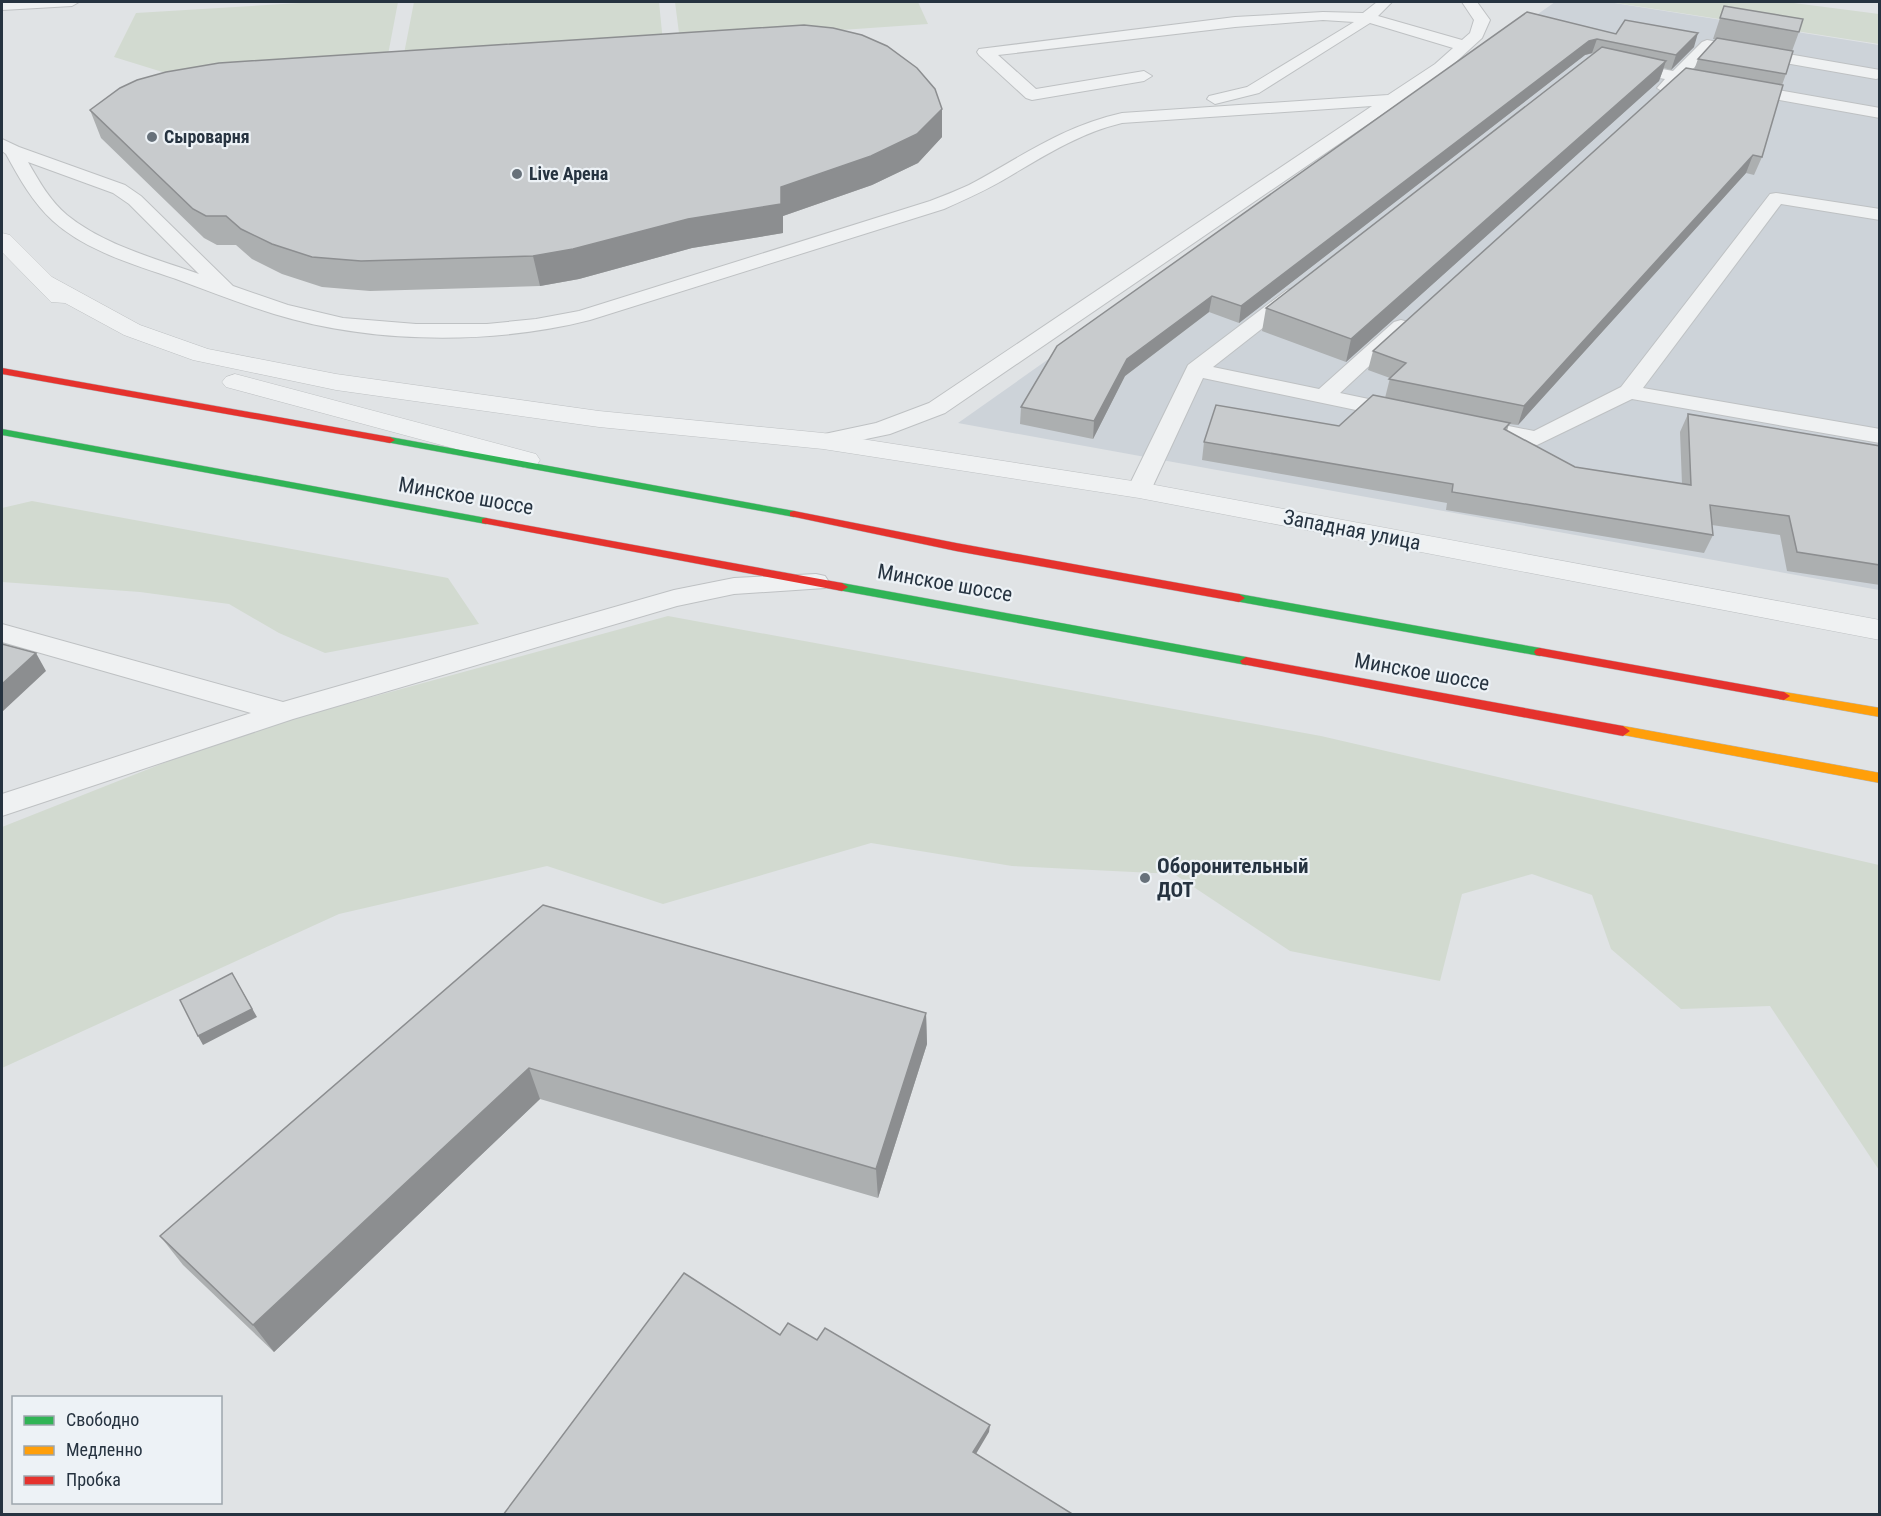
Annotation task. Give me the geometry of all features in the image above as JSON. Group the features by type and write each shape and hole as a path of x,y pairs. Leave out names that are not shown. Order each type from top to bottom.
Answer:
{"highway":[{"name":"Минское шоссе","path":"2,371 704,496 991,554 1880,713"},
{"name":"Минское шоссе","path":"2,432 1880,778"}],"street":[{"path":"2,240 89,323 115,340 171,363 360,417 587,476"},
{"name":"Западная улица","path":"44,282 132,330 202,355 336,382 599,419 824,441 1139,490 1880,630"}],"lane":[{"path":"2,6 72,2"},
{"path":"1081,112 1121,105 1220,99 1239,95 1252,90 1367,18 1385,2"},
{"path":"824,441 882,429 937,408 1441,67 1477,35 1482,20 1476,8 1469,2"},
{"path":"1144,76 1032,95 985,52 1234,22 1323,16 1367,18 1464,46"},
{"path":"1649,102 1676,78 1707,45 1876,74"},
{"path":"1602,63 1880,113"},
{"path":"7,147 34,188 60,218 83,234 123,252 282,310 343,324 416,330 488,330 536,325 583,316 937,205 973,190 1077,130 1101,122 1392,100"},
{"path":"7,147 119,189 135,200 226,290"},
{"path":"1458,423 1537,438 1629,392 1776,198 1880,215"},
{"path":"1139,490 1196,370 1309,282"},
{"path":"1323,397 1411,317"},
{"path":"1196,370 1424,417"},
{"path":"1629,392 1880,436"},
{"path":"2,805 283,712 674,598 734,586 819,582"},
{"path":"2,633 283,712"}],"shaded area":[{"path":"316,2 398,2 387,60 169,74 114,57 136,13"},
{"path":"414,2 659,2 663,42 403,59"},
{"path":"675,2 918,2 928,24 680,41"},
{"path":"1555,2 1608,2 1879,45 1879,590 958,423"},
{"path":"1610,2 1786,2 1879,14 1879,44"},
{"path":"32,501 448,578 479,624 325,653 279,633 229,604 140,592 2,582 2,508"},
{"path":"668,616 1321,736 1879,865 1879,1170 1770,1006 1681,1009 1611,949 1592,895 1532,874 1462,894 1440,981 1290,951 1174,874 1012,866 871,843 663,904 547,866 339,914 2,1068 2,827 237,734"}],"building":[{"path":"1724,6 1803,19 1799,32 1720,18"},
{"path":"1527,12 1616,34 1625,20 1698,33 1676,55 1597,39 1589,41 1241,306 1212,296 1127,359 1094,421 1021,407 1057,346"},
{"name":"Live Арена","path":"804,25 833,28 862,35 887,46 917,68 935,89 942,109 917,134 871,156 781,187 781,204 688,219 573,249 533,256 361,261 312,257 272,244 241,229 226,216 206,216 193,209 90,110 120,88 137,80 166,72 219,63"},
{"path":"1717,38 1793,51 1786,74 1698,59"},
{"path":"1602,47 1666,61 1351,339 1266,308"},
{"path":"1686,68 1783,85 1762,157 1753,155 1524,406 1389,379 1406,363 1373,351"},
{"path":"1373,395 1510,423 1504,429 1575,467 1691,485 1688,414 1880,446 1880,565 1797,552 1789,516 1710,505 1713,535 1452,492 1453,484 1204,442 1216,405 1339,426"},
{"path":"2,644 36,653 2,684"},
{"path":"543,905 926,1013 876,1169 529,1068 253,1325 160,1236"},
{"path":"232,973 252,1009 198,1036 180,1000"},
{"path":"684,1273 780,1335 788,1323 817,1340 825,1328 990,1425 973,1452 1074,1515 503,1515"}],"traffic: fast":[{"path":"2,432 486,521"},
{"path":"390,440 794,514"},
{"path":"842,587 1246,661"},
{"path":"1239,598 1540,652"}],"traffic: slow":[{"path":"1784,696 1880,713"},
{"path":"1623,731 1880,778"}],"traffic: jam":[{"path":"2,371 390,440"},
{"path":"794,514 956,547 1239,598"},
{"path":"486,521 842,587"},
{"path":"1540,652 1784,696"},
{"path":"1246,661 1623,731"}],"place":[{"name":"Сыроварня","path":"152,137"},
{"name":"Live Арена","path":"517,174"},
{"name":"Оборонительный ДОТ","path":"1145,878"}]}
